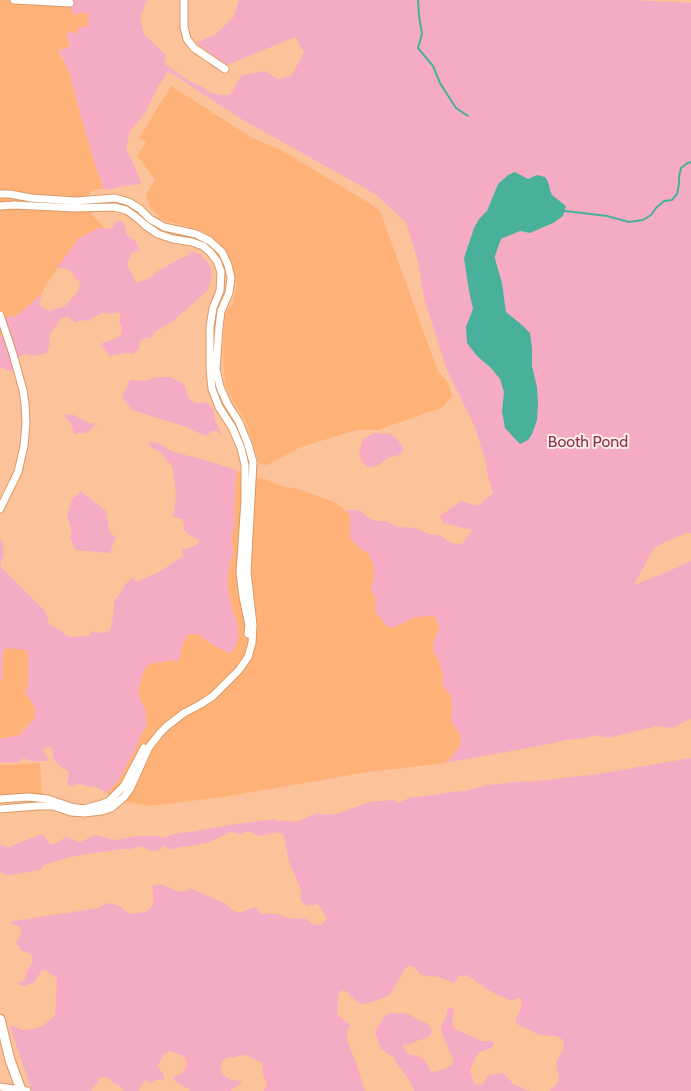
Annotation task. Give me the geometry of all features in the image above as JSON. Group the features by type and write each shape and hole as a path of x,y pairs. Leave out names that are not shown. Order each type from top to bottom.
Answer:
{"main road":[{"path":"0,1023 10,1060 23,1091"}],"street":[{"path":"14,0 70,3"},
{"path":"184,0 184,27 187,39 194,48 225,69"},
{"path":"0,194 31,198 76,200 115,198 129,202 150,219 164,227 196,234 210,241 222,252 231,278 229,293 221,311 216,369 220,387 239,422 253,462 247,572 253,625 252,642 244,664 213,696 184,713 160,733 149,747 130,789 111,808 84,814 36,802 28,797 0,799"},
{"path":"0,206 114,207 126,210 158,234 203,246 217,261 221,272 220,290 213,308 209,356 212,389 219,407 232,427 241,448 245,465 246,478 240,573 249,625 248,642 241,662 211,692 163,724 145,746 124,786 109,801 83,809 48,800 0,809"},
{"path":"0,315 14,354 26,404 24,446 18,472 0,509"},
{"path":"0,1087 23,1091"}],"shaded area":[{"path":"0,0 57,0 61,4 85,12 88,15 88,26 67,38 69,47 58,51 69,71 83,124 103,186 101,189 93,190 85,198 86,203 93,216 104,229 98,228 78,239 45,286 42,294 16,316 8,317 4,335 0,336"},
{"path":"171,86 251,137 281,150 380,211 437,369 448,383 452,396 443,407 378,430 357,430 301,447 267,465 259,464 247,424 225,386 223,354 224,319 227,310 233,304 236,287 232,262 218,243 202,231 163,220 151,209 146,195 155,179 137,156 146,142 139,138"},
{"path":"236,470 334,502 345,510 350,515 350,538 368,553 374,565 371,590 376,599 375,611 402,624 412,618 434,615 439,630 436,635 434,653 443,674 442,685 451,696 451,721 460,735 461,744 445,763 368,772 224,797 150,806 119,801 114,803 108,795 107,793 119,780 147,725 145,708 138,695 143,672 147,666 153,663 180,658 181,648 190,634 197,634 223,650 238,628 230,601 227,581 230,561 234,554 232,535 235,525"},
{"path":"8,648 27,651 28,683 25,693 35,708 35,718 20,735 0,738 0,680 2,680 3,652"},
{"path":"40,763 42,794 0,795 0,765"}],"green space":[{"path":"57,0 147,0 140,17 144,34 165,54 165,64 211,93 230,95 242,75 265,71 278,79 292,75 304,52 295,37 227,65 196,43 216,34 233,18 239,0 632,0 691,3 691,533 667,541 654,548 634,585 691,561 691,719 672,728 658,726 611,737 595,735 445,763 461,744 460,735 451,721 451,696 442,685 443,674 434,653 433,642 439,630 438,623 434,615 412,618 390,628 386,625 375,611 376,599 371,590 374,565 368,553 350,538 350,515 345,510 357,510 376,521 385,521 398,527 415,528 429,534 439,535 451,543 462,544 472,530 443,523 440,516 461,501 478,506 493,493 475,427 447,370 425,302 418,262 406,222 375,194 238,117 168,71 145,113 130,131 126,148 141,184 109,190 101,189 103,186 83,124 69,71 58,51 70,45 66,34 71,31 76,34 78,28 88,26 88,15 85,12 73,15 72,9","holes":["515,172 528,179 537,175 549,185 552,195 566,206 563,216 553,223 530,233 520,231 501,239 494,261 468,244 474,228 487,211 498,184 508,175"]},
{"path":"117,220 124,223 127,235 136,242 140,250 131,253 127,266 137,283 152,277 155,273 191,252 199,253 211,267 211,281 207,291 173,321 154,332 151,338 145,338 140,342 139,349 133,354 124,353 110,356 100,344 121,335 122,327 119,322 120,314 115,312 110,314 103,313 89,321 82,320 75,323 68,317 62,318 49,335 50,343 47,353 33,356 25,354 14,359 17,373 0,367 0,336 4,335 1,318 16,316 42,294 39,304 42,308 49,311 65,306 79,290 80,282 71,271 57,268 78,239 98,228 111,229"},
{"path":"155,377 170,377 184,384 189,399 196,403 207,402 213,409 215,421 223,435 212,431 206,436 190,428 132,410 122,397 130,380 146,381"},
{"path":"65,414 74,415 89,423 97,424 89,432 74,434 71,423 66,419"},
{"path":"375,433 390,434 397,439 403,447 402,454 388,458 379,465 368,467 363,463 359,454 363,439"},
{"path":"148,441 160,444 171,451 236,470 235,525 232,535 234,554 230,561 227,581 230,601 238,628 235,647 230,654 197,634 190,634 181,648 180,658 177,661 170,660 147,666 143,672 138,695 145,708 147,725 119,780 107,793 94,786 90,787 80,784 73,785 72,787 67,784 68,771 61,767 53,758 50,746 44,748 44,753 49,759 48,761 36,763 35,760 34,762 21,759 18,763 0,762 0,738 20,735 35,718 35,708 25,693 28,683 27,651 8,648 4,650 2,680 0,680 0,566 46,612 49,624 69,637 89,636 91,634 90,631 102,633 110,631 114,601 128,581 134,578 136,582 159,572 183,556 182,550 197,545 199,541 184,530 182,519 173,517 176,496 172,466 160,452 151,447"},
{"path":"81,491 106,511 110,534 116,537 110,553 75,550 70,537 72,531 67,515 72,499"},
{"path":"0,539 3,542 4,554 0,566"},
{"path":"691,758 691,1091 550,1091 559,1080 556,1063 564,1048 564,1044 562,1039 556,1036 539,1035 515,1022 522,1004 521,999 509,1000 490,991 467,975 459,976 454,983 439,977 421,975 411,966 406,967 391,993 386,997 365,1004 358,1003 346,991 340,991 338,995 337,1014 351,1026 347,1030 348,1043 365,1091 264,1091 267,1083 263,1075 262,1064 246,1055 226,1058 221,1064 221,1072 226,1077 231,1080 242,1081 230,1091 190,1091 179,1084 173,1077 182,1073 186,1068 187,1062 185,1057 170,1051 164,1054 158,1065 163,1073 164,1080 158,1079 150,1083 147,1080 142,1083 139,1091 124,1091 106,1077 99,1078 91,1091 32,1091 10,1027 13,1026 22,1030 34,1029 43,1026 55,1015 57,981 56,977 46,970 41,971 35,982 24,986 17,984 25,979 26,971 33,960 31,954 20,950 16,944 21,930 18,926 10,923 99,908 106,903 118,905 130,914 145,912 152,906 154,898 152,886 160,884 180,892 192,889 224,903 239,913 255,907 262,914 277,914 288,918 307,919 314,925 321,925 327,918 318,904 307,906 301,901 301,890 289,862 284,836 279,832 259,836 248,831 240,834 230,832 210,842 170,850 163,845 159,850 153,851 143,846 74,856 45,864 40,870 11,875 0,872 0,845 9,847 39,835 44,835 49,843 53,845 66,837 80,842 95,835 115,840 137,836 163,838 177,833 274,819 279,822 281,820 294,822 317,813 325,815 340,813 369,802 394,800 397,803 409,798 465,791 488,785 592,775"},
{"path":"448,1008 453,1008 452,1023 456,1030 482,1041 493,1042 494,1044 491,1048 480,1052 475,1058 470,1070 474,1084 483,1083 489,1075 504,1073 513,1084 530,1091 414,1091 393,1057 380,1048 381,1046 375,1032 384,1016 391,1013 409,1014 428,1024 432,1032 428,1037 409,1045 404,1044 403,1047 408,1054 423,1059 432,1072 442,1070 454,1061 442,1034 441,1027"}],"water":[{"name":"Booth Pond","path":"515,172 528,179 537,175 545,177 552,195 566,206 563,216 553,223 530,233 520,231 501,239 495,256 502,283 506,312 530,333 532,348 532,366 537,388 537,420 528,440 520,444 505,428 502,411 504,392 500,379 467,343 466,327 473,309 464,258 474,228 487,211 498,184 508,175"}],"waterway":[{"path":"418,0 422,34 418,48 433,66 440,83 456,108 468,116"},
{"path":"686,164 691,162"},
{"path":"574,212 607,216 629,222 643,220 651,215 664,201 672,200 677,194 681,168 685,165"},
{"path":"564,211 574,212"}]}
